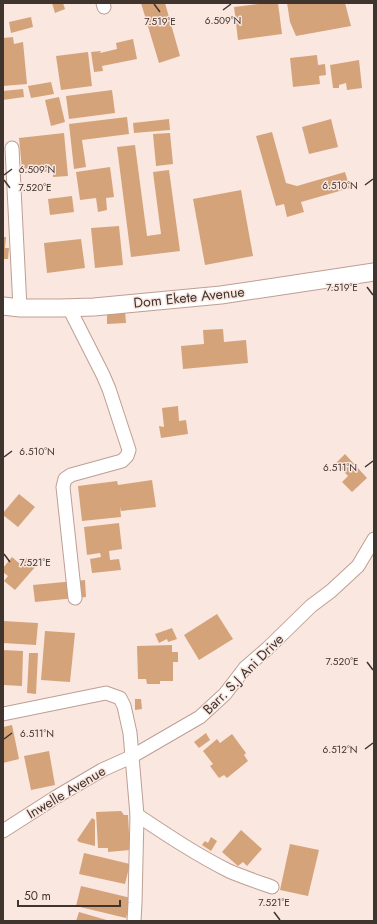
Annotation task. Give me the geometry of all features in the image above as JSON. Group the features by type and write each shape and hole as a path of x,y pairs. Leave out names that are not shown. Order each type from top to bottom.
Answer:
{"street":[{"path":"12,148 20,308"},
{"name":"Dom Ekete Avenue","path":"3,306 20,308 94,307 221,295 374,272"},
{"path":"68,308 103,375 129,450 127,456 122,461 71,475 64,479 63,487 75,598"},
{"name":"Barr. S.J Ani Drive","path":"131,757 200,717 225,694 245,668 311,606 336,587 358,566 374,539"},
{"path":"3,714 106,693 120,698 124,706 130,733 137,815 136,896 134,921"},
{"name":"Inwelle Avenue","path":"3,831 102,770 131,757"},
{"path":"137,815 184,846 215,863 230,871 272,887"}],"building":[{"path":"52,3 63,3 65,9 55,13"},
{"path":"141,3 165,3 180,56 159,63"},
{"path":"278,3 282,34 238,40 234,7"},
{"path":"287,3 345,3 351,26 296,36 290,22"},
{"path":"31,17 33,27 11,33 9,22"},
{"path":"13,37 14,44 23,42 27,84 3,86 3,38"},
{"path":"133,39 137,59 102,66 103,71 94,72 91,52 101,51 100,53 117,49 116,43"},
{"path":"88,52 92,86 61,90 56,56"},
{"path":"317,55 318,65 325,64 326,75 319,76 320,84 293,87 290,58"},
{"path":"359,60 362,88 347,90 346,83 339,85 339,88 333,88 330,65"},
{"path":"51,82 54,94 31,98 28,86"},
{"path":"23,89 24,97 3,100 3,91"},
{"path":"112,90 115,113 69,119 66,96"},
{"path":"59,97 65,122 51,126 45,100"},
{"path":"127,117 129,134 82,140 86,167 74,169 69,124"},
{"path":"169,119 170,130 134,133 133,123"},
{"path":"331,119 338,147 309,154 302,127"},
{"path":"272,132 286,183 297,186 345,172 350,188 301,202 304,212 287,217 284,204 276,206 256,136"},
{"path":"64,133 68,176 53,177 53,171 41,172 38,167 22,169 19,138"},
{"path":"170,133 173,164 156,166 153,134"},
{"path":"135,145 147,236 161,234 153,172 169,170 180,251 131,257 117,147"},
{"path":"110,167 114,197 106,198 107,210 98,212 96,198 80,200 76,172"},
{"path":"241,190 253,256 205,265 193,199"},
{"path":"72,196 74,212 50,215 48,199"},
{"path":"119,226 123,265 95,268 91,228"},
{"path":"3,237 6,237 5,248 9,248 8,259 3,259"},
{"path":"81,239 85,268 47,273 44,243"},
{"path":"125,311 126,323 107,324 107,313"},
{"path":"223,329 224,342 246,340 248,363 183,369 181,346 204,344 203,330"},
{"path":"178,406 179,421 186,420 188,434 161,438 159,426 164,427 162,408"},
{"path":"345,454 367,478 352,492 342,482 348,476 336,463"},
{"path":"152,480 156,507 121,511 120,506 121,517 82,521 78,486 117,481 118,485"},
{"path":"19,494 35,507 18,527 3,515 3,513"},
{"path":"119,523 122,549 109,551 110,560 119,559 121,570 92,573 90,559 101,557 100,553 87,555 84,527"},
{"path":"12,557 20,564 26,558 36,566 15,590 4,581 8,576 3,572 3,568"},
{"path":"85,580 86,597 35,602 33,585"},
{"path":"217,614 233,639 199,660 184,635"},
{"path":"3,621 38,623 36,645 3,643"},
{"path":"172,628 177,639 168,642 167,639 159,643 155,634"},
{"path":"45,631 75,633 70,682 41,680"},
{"path":"172,645 172,652 178,652 178,662 173,662 173,681 160,681 160,684 147,684 146,679 138,679 137,646"},
{"path":"3,650 23,651 22,686 3,685"},
{"path":"29,653 38,653 36,694 27,693"},
{"path":"135,699 141,699 142,709 135,710"},
{"path":"12,725 19,759 3,763 3,727"},
{"path":"206,733 210,740 199,748 194,742"},
{"path":"232,734 246,753 244,755 248,761 227,778 224,775 219,778 210,766 213,764 203,751 217,739 220,743"},
{"path":"49,751 55,785 31,790 24,756"},
{"path":"121,811 124,815 128,815 130,850 108,852 108,848 98,848 96,812"},
{"path":"92,818 95,820 95,846 79,842 77,840"},
{"path":"241,830 262,849 247,866 243,862 238,866 222,852"},
{"path":"211,837 217,841 211,851 202,845 205,841 208,843"},
{"path":"290,844 319,850 308,896 280,890"},
{"path":"84,853 130,864 125,884 79,874"},
{"path":"81,886 131,898 126,918 76,906"},
{"path":"79,912 110,921 76,921"}]}
